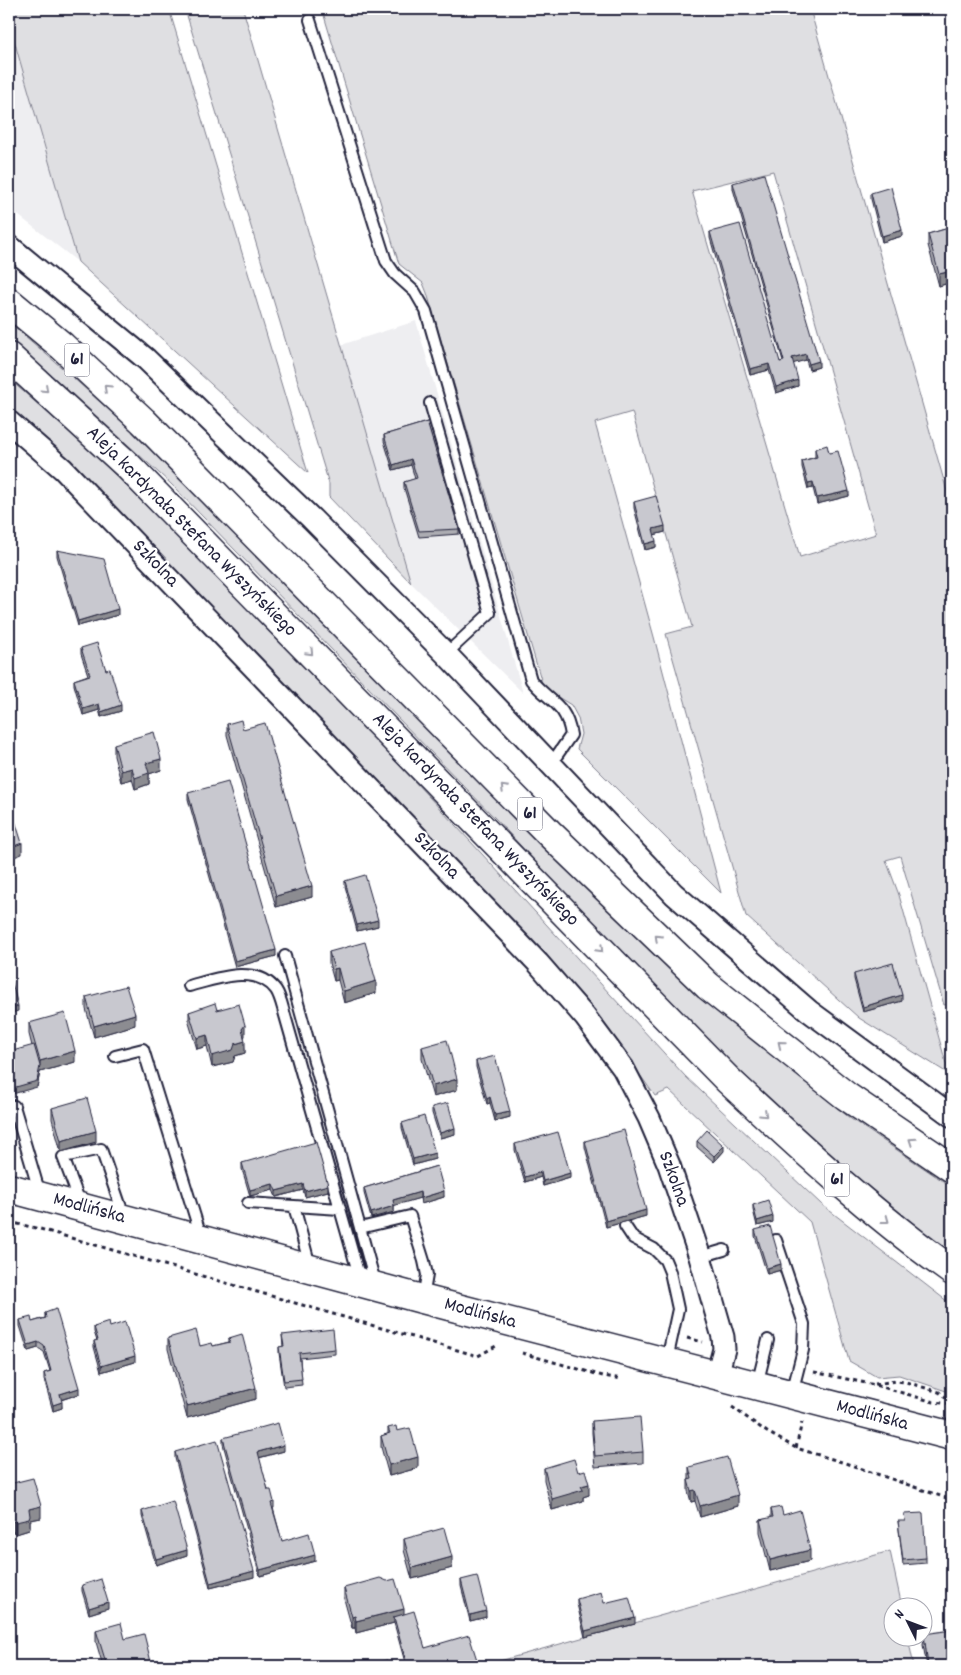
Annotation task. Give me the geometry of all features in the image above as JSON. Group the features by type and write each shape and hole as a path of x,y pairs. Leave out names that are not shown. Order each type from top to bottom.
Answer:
{"main road":[{"name":"61","path":"9,302 62,346 143,421 549,833 708,986 846,1096 952,1168"},
{"name":"Aleja kardynała Stefana Wyszyńskiego","path":"9,357 127,465 728,1080 800,1148 869,1208 952,1271"},
{"name":"Modlińska","path":"9,1188 310,1269 952,1436"}],"street":[{"path":"9,246 146,359 312,519 446,654 674,894 809,1011 952,1116"},
{"name":"Szkolna","path":"9,422 63,469 538,963 585,1017 623,1068 649,1118 669,1165 700,1257 723,1337 724,1349 717,1375"}],"lane":[{"path":"310,20 386,261 395,274 415,292 426,311 531,680 563,709 569,722 571,735 551,764"},
{"path":"430,402 490,613 446,654"},
{"path":"285,956 360,1228 369,1284"},
{"path":"189,986 243,975 257,976 277,991 340,1209 369,1284"},
{"path":"115,1056 143,1049 202,1239"},
{"path":"9,1107 14,1106 42,1197"},
{"path":"83,1208 64,1157 101,1149 126,1219"},
{"path":"248,1203 340,1209"},
{"path":"294,1206 310,1269"},
{"path":"360,1228 410,1216 427,1275 422,1298"},
{"path":"625,1226 633,1238 654,1249 665,1260 670,1272 678,1309 667,1362"},
{"path":"776,1240 804,1324 803,1350 792,1394"},
{"path":"700,1257 724,1250"},
{"path":"756,1385 768,1340"}],"path":[{"path":"9,1222 40,1229 478,1356 495,1346 504,1348"},
{"path":"513,1350 603,1376 629,1380"},
{"path":"816,1372 874,1385 934,1402 952,1403"},
{"path":"874,1385 896,1380 906,1382 938,1392 952,1403"},
{"path":"726,1405 734,1408 767,1432 796,1448 952,1500"},
{"path":"796,1448 802,1421"}],"shaded area":[{"path":"9,9 169,9 308,473 78,262 9,23"},
{"path":"185,9 243,9 411,583 329,497 329,484"},
{"path":"322,9 810,9 952,509 952,1003 944,1005 900,856 886,860 899,895 949,1074 859,1018 746,916 666,634 692,627 632,412 595,423 654,637 721,893 577,749 581,734 578,718 571,705 553,694 542,683 427,293 423,283 399,264","holes":["773,171 876,534 800,557 692,191"]},
{"path":"9,23 78,262 9,208"},
{"path":"416,321 523,693 411,583 341,345"},
{"path":"9,322 183,477 291,585 505,808 625,927 737,1026 851,1119 952,1187 952,1253 822,1148 713,1045 610,942 494,817 171,484 9,339"},
{"path":"9,379 89,449 286,644 471,842 685,1076 821,1204 952,1305 952,1395 949,1392 899,1375 877,1377 849,1361 810,1222 669,1090 655,1096 589,1003 267,664 70,466 9,411"},
{"path":"890,1551 900,1598 884,1598 884,1648 910,1648 914,1666 482,1666"}],"building":[{"path":"952,97 952,108 949,98"},
{"path":"764,174 819,361 809,364 806,354 792,358 798,380 776,387 769,364 750,369 710,232 740,224 780,362 784,361 733,183"},
{"path":"891,187 902,230 882,236 871,193"},
{"path":"952,227 952,271 939,274 928,234"},
{"path":"427,422 459,529 419,531 404,482 417,478 411,459 393,465 384,435"},
{"path":"827,445 829,453 838,451 849,491 817,498 813,482 808,483 802,461 817,457 815,449"},
{"path":"656,496 665,526 653,529 656,541 645,544 634,502"},
{"path":"57,550 104,559 118,609 78,621"},
{"path":"97,643 106,670 110,669 121,705 101,712 99,704 83,709 74,680 90,675 81,648"},
{"path":"241,720 243,729 265,723 312,886 276,896 227,724"},
{"path":"154,732 161,759 146,763 149,773 135,778 132,768 121,771 114,744"},
{"path":"228,782 276,950 235,961 188,793"},
{"path":"12,811 22,843 9,848 9,812"},
{"path":"365,875 378,920 357,925 345,881"},
{"path":"365,942 376,981 344,991 338,968 334,969 329,952"},
{"path":"893,963 902,995 863,1007 854,974"},
{"path":"9,971 18,1006 9,1008"},
{"path":"126,986 135,1014 94,1026 86,997"},
{"path":"215,1003 217,1010 239,1004 245,1025 242,1029 245,1041 235,1044 233,1050 212,1056 207,1035 197,1038 189,1012"},
{"path":"65,1013 75,1051 40,1061 29,1023"},
{"path":"447,1040 457,1079 433,1086 422,1047"},
{"path":"34,1045 40,1066 37,1081 9,1089 9,1052"},
{"path":"495,1056 510,1112 495,1115 490,1097 487,1099 476,1061"},
{"path":"87,1098 96,1131 61,1141 52,1108"},
{"path":"448,1103 455,1128 440,1133 432,1107"},
{"path":"424,1116 435,1153 413,1159 402,1123"},
{"path":"624,1130 646,1210 606,1221 585,1141"},
{"path":"707,1130 724,1146 714,1156 697,1141"},
{"path":"558,1132 570,1173 543,1181 541,1172 525,1177 515,1144"},
{"path":"316,1142 328,1185 305,1191 303,1184 276,1191 273,1184 250,1190 242,1163"},
{"path":"437,1166 444,1191 421,1198 420,1192 393,1200 394,1206 371,1213 364,1188"},
{"path":"768,1200 773,1216 757,1221 753,1205"},
{"path":"770,1226 781,1264 767,1268 755,1230"},
{"path":"56,1309 79,1388 60,1394 62,1402 53,1405 44,1373 51,1371 44,1346 38,1342 28,1345 20,1320 31,1317 32,1322 46,1318 45,1313"},
{"path":"109,1322 110,1327 125,1322 135,1356 101,1366 94,1341 98,1340 94,1327"},
{"path":"333,1329 335,1349 299,1353 302,1379 284,1381 279,1347 284,1346 282,1335"},
{"path":"196,1330 200,1346 212,1343 213,1346 230,1342 229,1338 242,1334 256,1388 187,1406 168,1338"},
{"path":"640,1417 643,1452 595,1456 592,1421"},
{"path":"278,1423 284,1445 258,1452 268,1490 271,1490 274,1502 271,1503 282,1541 309,1533 315,1555 260,1570 223,1438"},
{"path":"396,1426 397,1431 410,1428 418,1457 389,1465 381,1436 390,1433 388,1428"},
{"path":"217,1440 254,1571 210,1583 175,1452"},
{"path":"727,1457 738,1495 700,1506 695,1490 691,1491 688,1480 692,1479 689,1467"},
{"path":"574,1459 578,1472 585,1470 589,1484 581,1486 583,1490 552,1499 544,1468"},
{"path":"33,1478 41,1506 29,1509 29,1519 9,1522 9,1484"},
{"path":"173,1501 187,1550 156,1559 142,1511"},
{"path":"781,1507 783,1515 800,1510 810,1550 770,1560 760,1520 773,1517 771,1509"},
{"path":"923,1513 926,1558 903,1560 898,1521 905,1521 904,1514"},
{"path":"444,1528 452,1557 412,1568 404,1539"},
{"path":"477,1576 486,1611 470,1615 461,1580"},
{"path":"380,1578 387,1581 395,1579 404,1609 356,1621 355,1616 352,1617 344,1588"},
{"path":"101,1579 108,1602 89,1608 82,1585"},
{"path":"601,1592 604,1603 629,1597 635,1618 585,1631 577,1599"},
{"path":"414,1611 425,1648 469,1635 477,1660 457,1666 407,1666 394,1617"},
{"path":"121,1623 125,1639 144,1634 152,1666 107,1666 96,1630"},
{"path":"952,1630 952,1666 928,1666 926,1648 934,1648 934,1633"},
{"path":"387,1660 389,1666 363,1666"}]}
